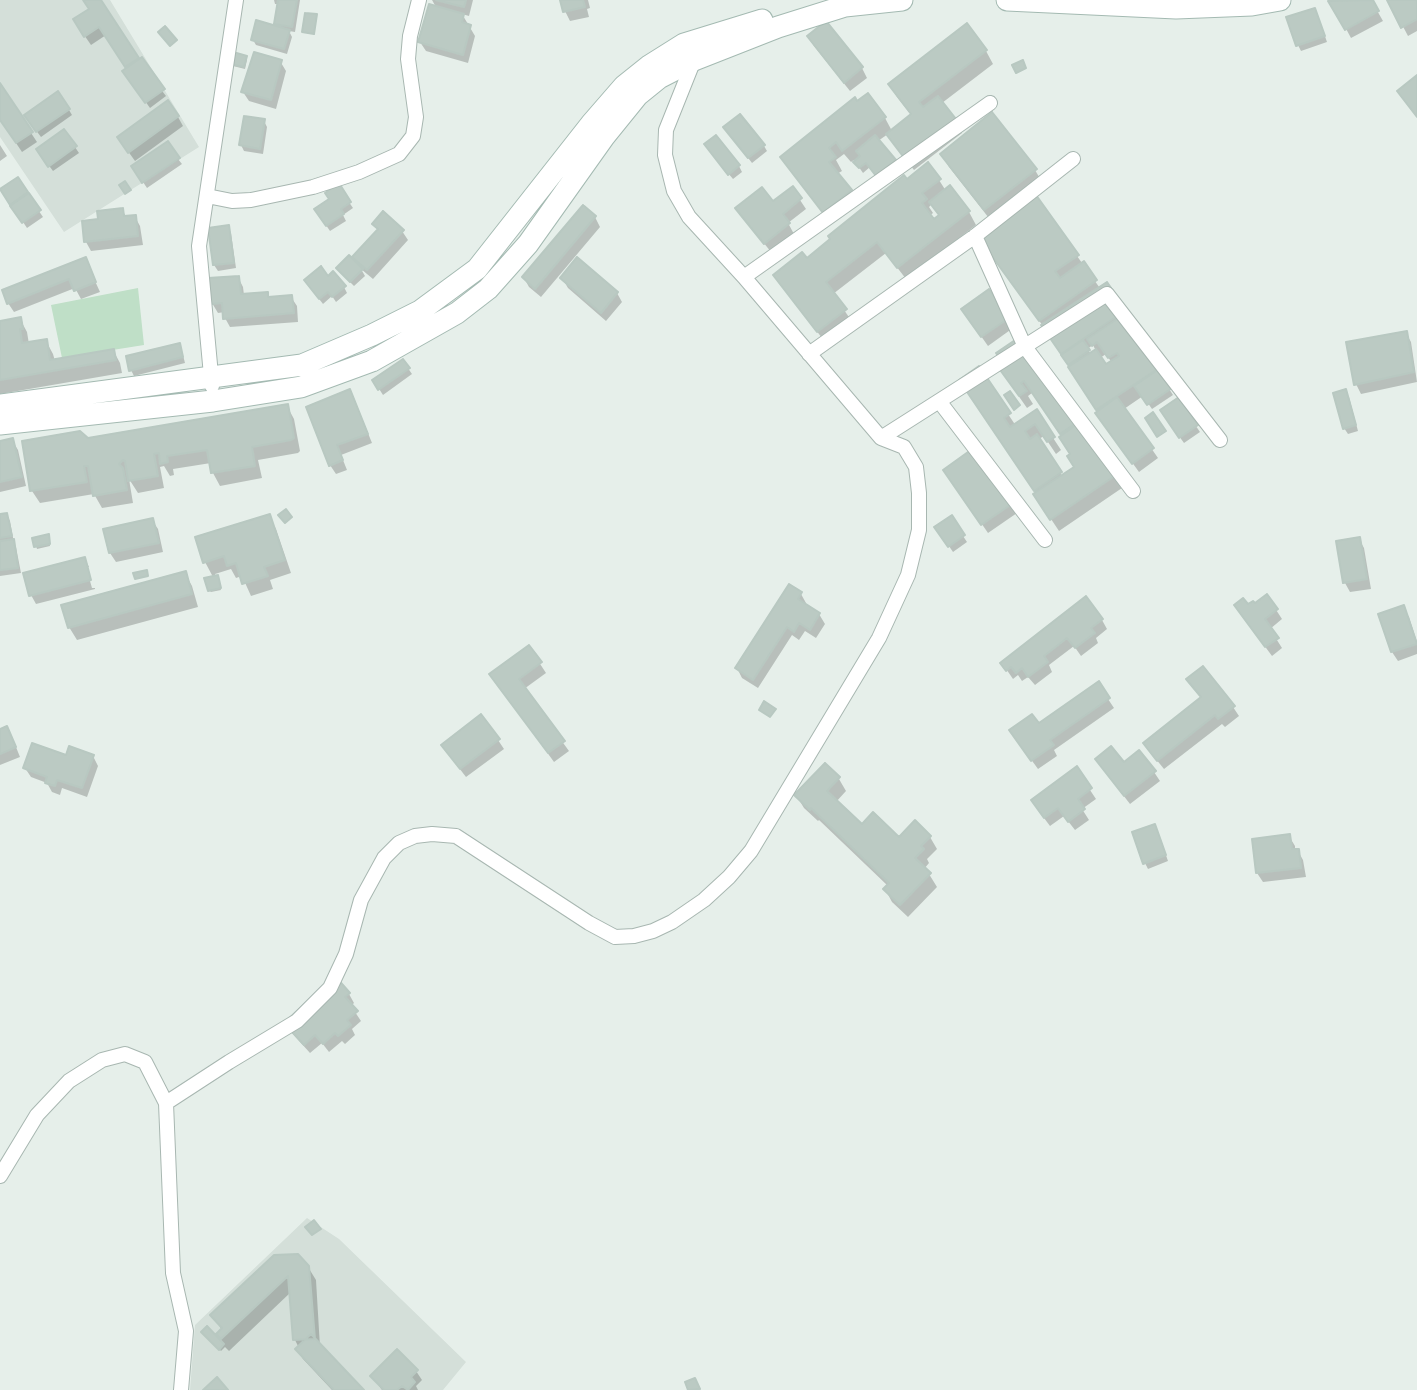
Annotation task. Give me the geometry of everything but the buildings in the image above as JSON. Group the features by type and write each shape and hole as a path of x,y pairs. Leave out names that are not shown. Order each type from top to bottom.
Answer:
{"main road":[{"path":"0,405 302,365 372,335 420,311 477,270 624,86 649,66 684,44 831,0"},
{"path":"0,424 213,401 301,387 372,361 457,313 488,289 528,244 638,94 659,78 694,60 778,27 845,6 902,0"},
{"path":"1007,0 1176,8 1252,5 1280,0"}],"street":[{"path":"213,401 199,246 236,0"},
{"path":"207,195 232,201 251,200 313,187 359,173 399,153 413,136 416,117 408,59 410,36 419,0"},
{"path":"166,1103 297,1021 330,988 346,954 361,900 384,858 399,843 415,836 457,836 589,923 615,937 653,931 672,922 704,900 729,877 751,851 879,638 908,575 919,530 916,467 904,447 881,438 744,277 689,217 674,191 665,155 666,130 694,60"},
{"path":"744,277 990,103"},
{"path":"809,354 975,236 1073,159"},
{"path":"975,236 1025,347 1133,491"},
{"path":"881,438 1107,294 1220,440"},
{"path":"939,401 1045,540"},
{"path":"0,1176 37,1115 69,1081 102,1060 125,1054 145,1062 166,1103 173,1273 186,1331 181,1390"}],"shaded area":[{"path":"0,0 110,0 199,147 64,232 0,137"},
{"path":"307,1218 339,1239 466,1362 443,1390 190,1390 195,1325"}],"green space":[{"path":"138,288 144,345 62,358 51,305"}]}
